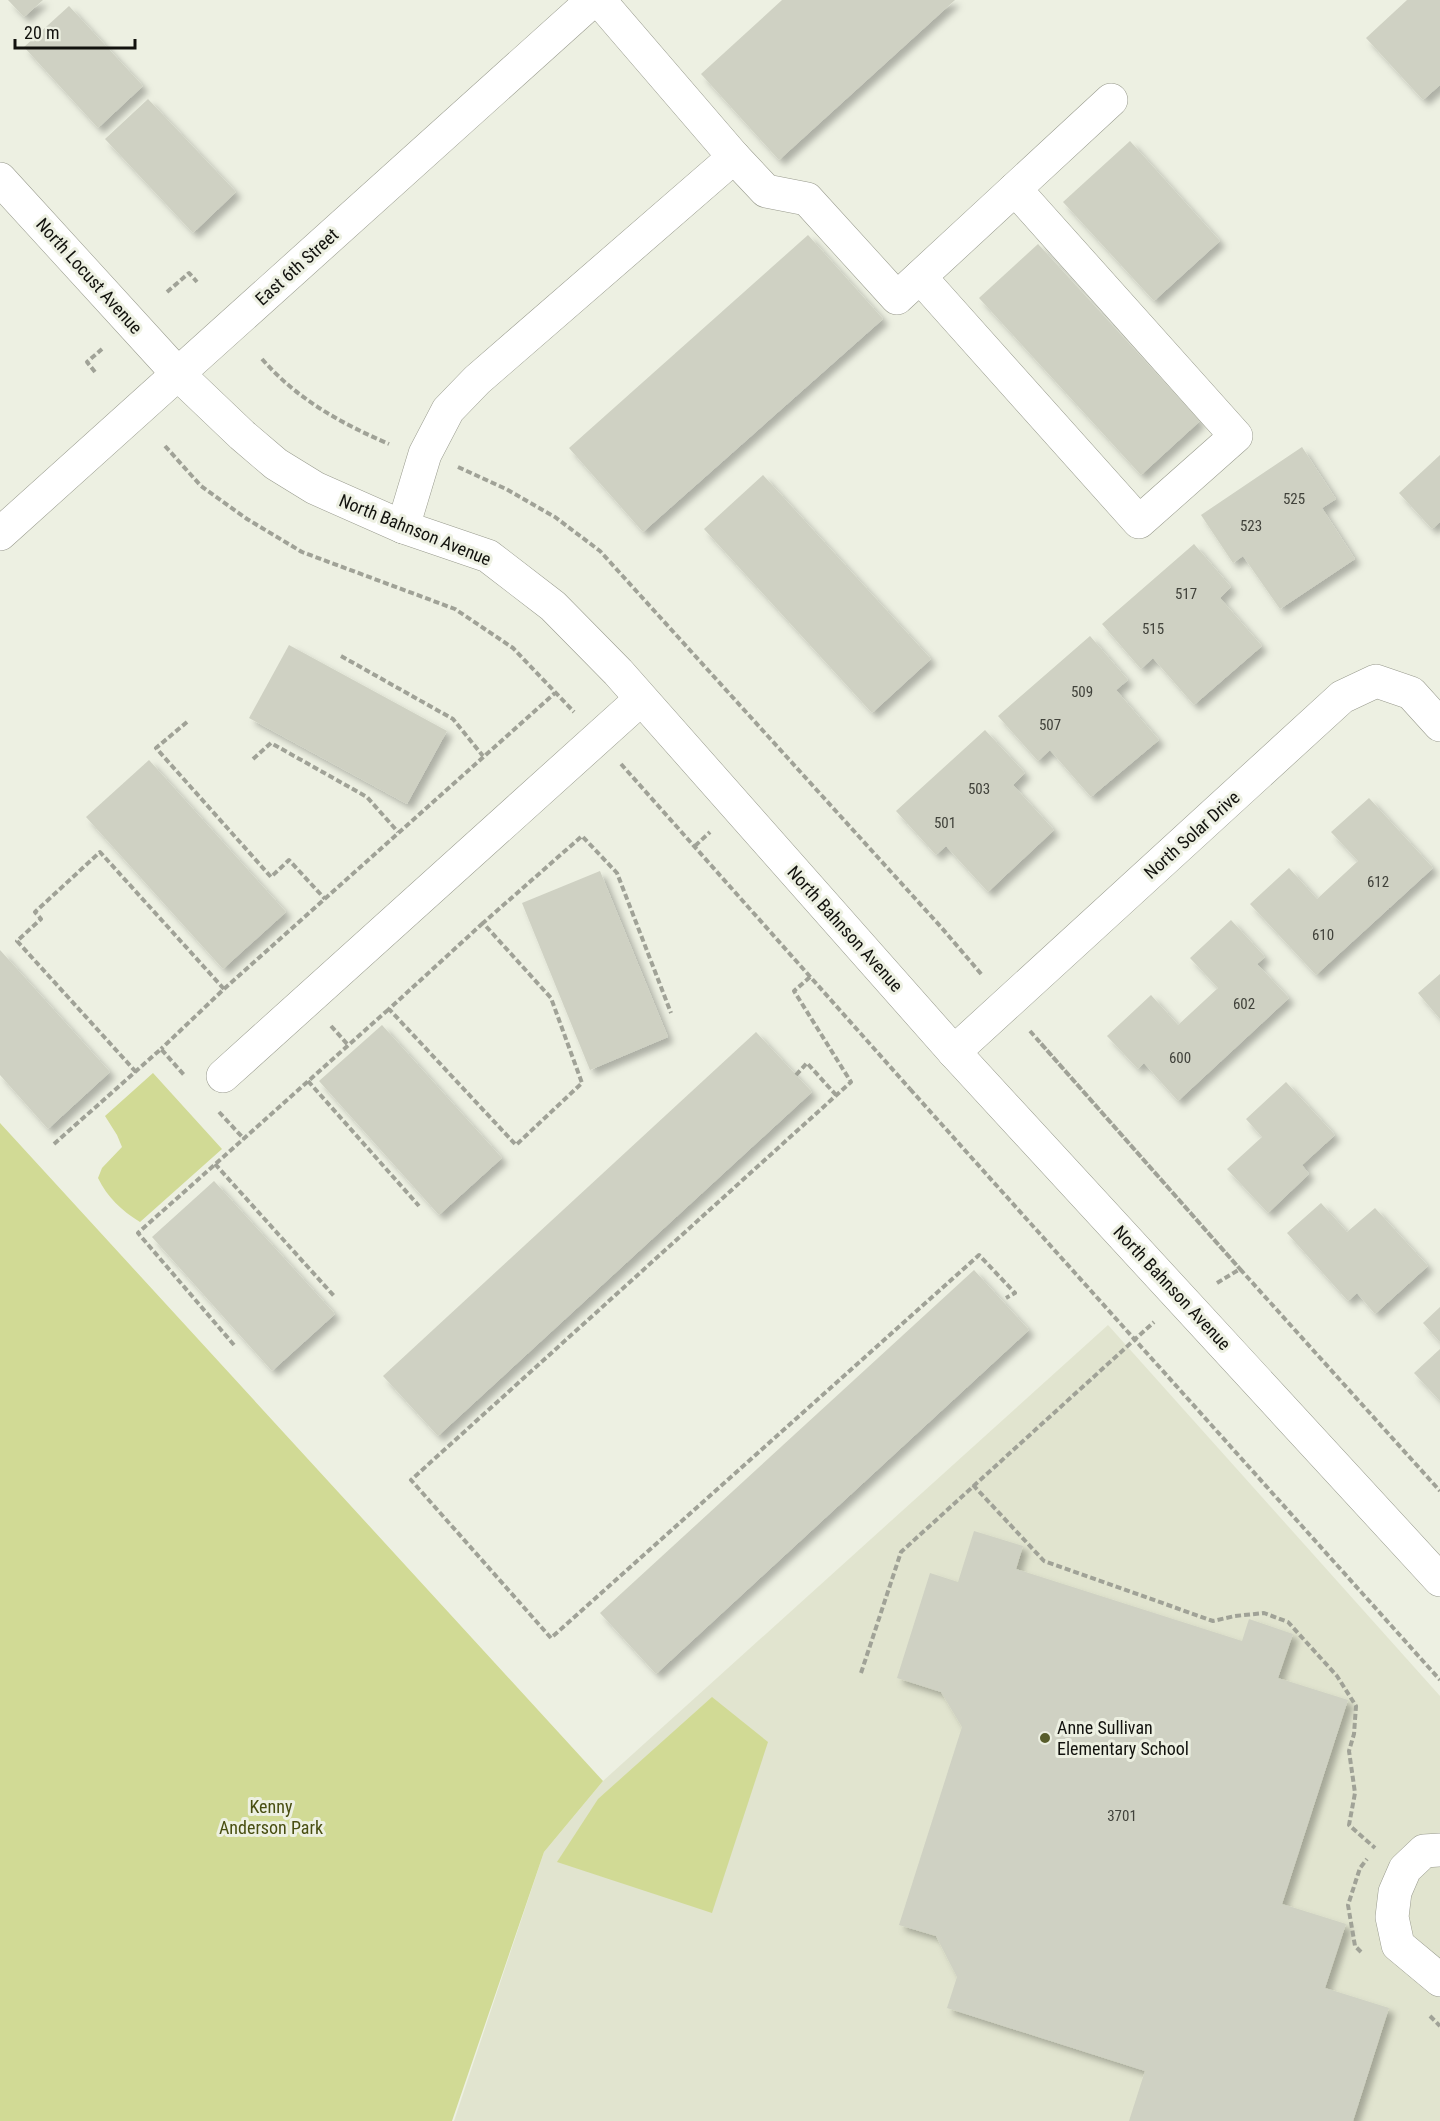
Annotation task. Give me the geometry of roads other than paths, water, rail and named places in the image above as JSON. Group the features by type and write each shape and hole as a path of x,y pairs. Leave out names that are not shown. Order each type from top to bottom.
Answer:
{"street":[{"name":"East 6th Street","path":"0,534 593,0"},
{"path":"599,0 766,191 807,199 897,298 1111,100"},
{"path":"403,527 425,454 448,410 477,380 734,157"},
{"name":"North Locust Avenue","path":"0,179 178,374"},
{"path":"920,278 1139,522 1236,436 1015,189"},
{"name":"North Bahnson Avenue","path":"178,374 276,464 315,488 403,527 488,556 552,606 618,672 954,1052 1440,1580"},
{"name":"North Solar Drive","path":"954,1052 1342,697 1376,681 1411,693 1440,725"},
{"path":"218,1091 641,699"},
{"path":"1440,1850 1424,1851 1405,1869 1395,1892 1392,1917 1398,1945 1440,1980"}],"place":[{"name":"Anne Sullivan Elementary School","path":"1045,1738"}],"park label":[{"name":"Kenny Anderson Park","path":"271,1817"}]}
